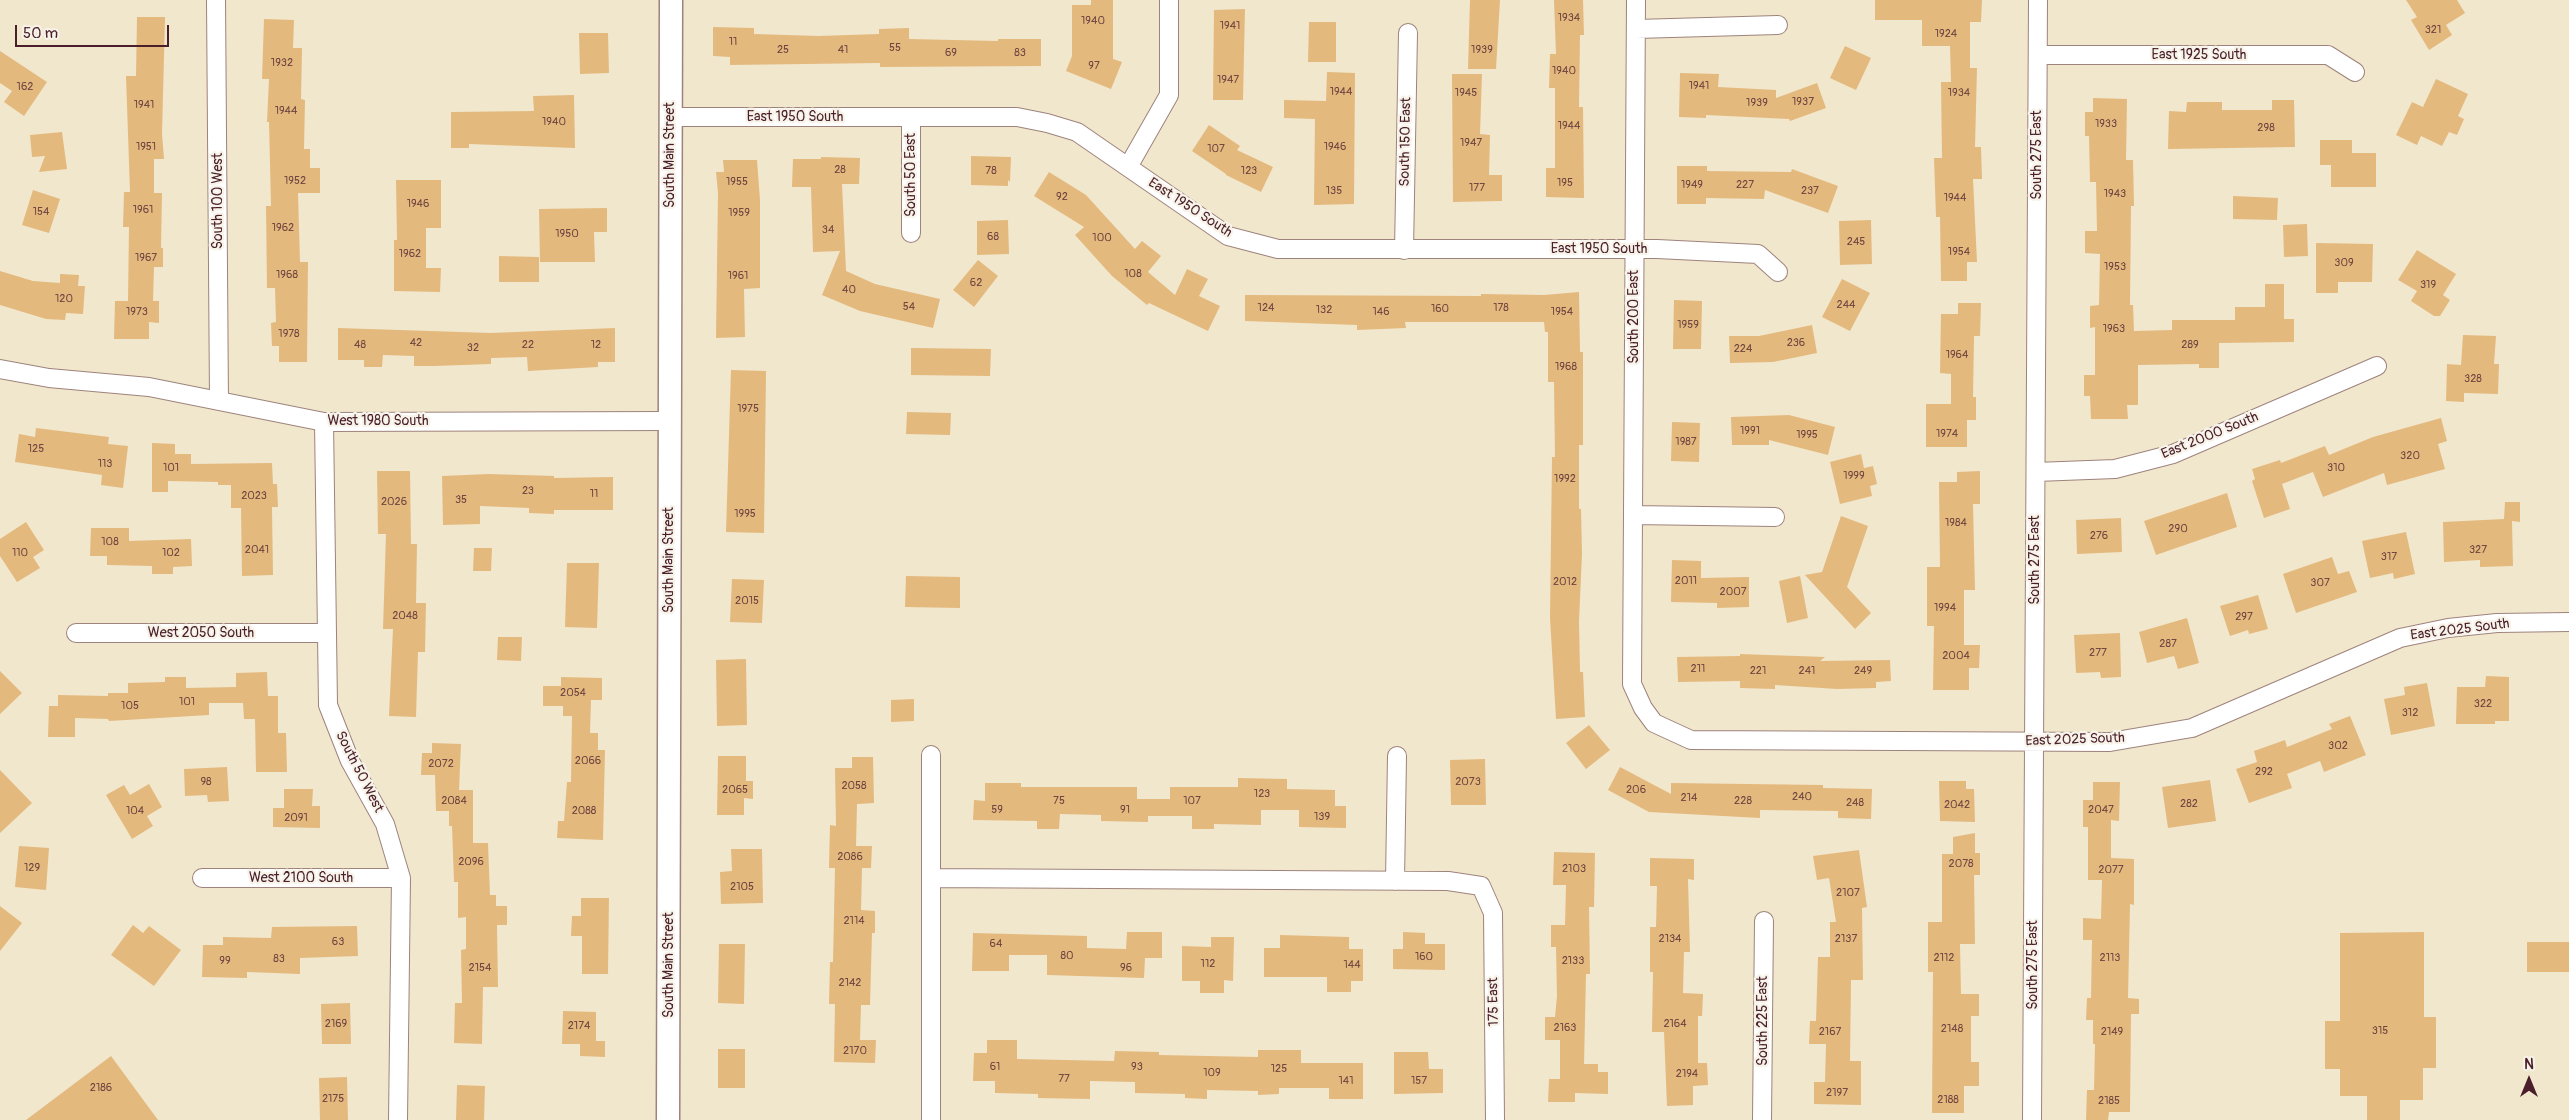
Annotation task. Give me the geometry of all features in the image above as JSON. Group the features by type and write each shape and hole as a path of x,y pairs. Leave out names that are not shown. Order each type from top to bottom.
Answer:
{"street":[{"name":"South 100 West","path":"216,0 219,401"},
{"name":"South Main Street","path":"668,1120 671,0"},
{"path":"1128,167 1169,96 1169,0"},
{"name":"South 200 East","path":"1636,0 1632,684 1643,708 1654,724"},
{"name":"South 275 East","path":"2032,1120 2038,0"},
{"path":"1636,29 1778,25"},
{"name":"South 150 East","path":"1404,250 1408,34"},
{"name":"East 1925 South","path":"2038,55 2328,55 2355,72"},
{"name":"East 1950 South","path":"670,117 1017,117 1077,132 1228,236 1278,249 1634,248 1758,254 1778,272"},
{"name":"South 50 East","path":"911,117 911,232"},
{"name":"East 2000 South","path":"2036,472 2116,469 2173,454 2377,366"},
{"name":"West 1980 South","path":"0,370 50,378 148,387 324,422 670,421"},
{"name":"South 50 West","path":"324,422 328,705 350,761 385,824 401,878 398,1120"},
{"path":"1633,515 1775,516"},
{"name":"East 2025 South","path":"1654,724 1691,740 2110,742 2192,728 2400,638 2448,628 2497,623 2569,622"},
{"name":"West 2050 South","path":"76,633 327,633"},
{"path":"931,754 931,1120"},
{"path":"932,878 1395,881 1397,756"},
{"name":"West 2100 South","path":"202,878 401,878"},
{"name":"175 East","path":"1395,881 1448,881 1481,886 1493,913 1495,1120"},
{"name":"South 225 East","path":"1762,1120 1764,921"}],"building":[{"path":"1091,0 1113,0 1113,59 1122,62 1111,89 1066,71 1072,56 1072,5 1091,5"},
{"path":"1470,0 1500,0 1496,69 1468,69"},
{"path":"1554,0 1583,0 1584,35 1580,35 1579,107 1583,107 1584,198 1546,197 1546,168 1555,168 1555,88 1549,88 1550,54 1556,54"},
{"path":"1875,0 1982,0 1981,22 1970,22 1970,68 1977,68 1975,147 1981,147 1982,179 1973,179 1977,262 1967,262 1967,281 1941,281 1940,217 1936,217 1934,158 1942,158 1941,82 1951,82 1950,46 1922,46 1922,20 1875,20"},
{"path":"2406,0 2457,0 2465,13 2446,25 2452,35 2429,50 2411,20 2417,17"},
{"path":"1245,9 1243,100 1213,100 1214,10"},
{"path":"137,17 165,17 162,134 164,159 154,159 154,193 162,193 161,248 163,248 163,267 154,267 153,301 159,301 159,323 149,322 149,339 114,339 115,301 128,301 129,227 123,227 124,192 130,192 126,76 136,76"},
{"path":"264,19 294,20 293,48 302,48 301,99 305,100 304,149 310,149 310,168 320,168 320,193 298,193 300,262 308,262 307,362 279,362 279,346 272,346 271,323 276,322 275,288 267,288 266,206 271,206 269,122 267,122 269,79 262,79"},
{"path":"1309,22 1336,22 1336,62 1308,62"},
{"path":"713,27 754,28 754,34 819,36 879,34 879,29 909,28 909,39 998,41 998,39 1041,39 1041,66 880,67 880,63 730,65 730,57 713,56"},
{"path":"579,33 608,33 609,73 580,74"},
{"path":"1845,46 1871,58 1856,90 1830,78"},
{"path":"0,51 47,82 24,116 4,102 12,91 0,83"},
{"path":"1327,72 1355,73 1354,204 1314,205 1315,119 1284,118 1284,100 1326,101"},
{"path":"1680,73 1719,74 1718,87 1776,90 1776,98 1817,83 1826,108 1790,121 1789,119 1706,115 1706,118 1679,117"},
{"path":"1452,74 1482,74 1480,134 1490,135 1489,175 1502,175 1502,201 1453,202"},
{"path":"2436,79 2468,94 2458,116 2464,119 2457,135 2449,132 2442,146 2421,136 2417,145 2396,135 2412,102 2423,107"},
{"path":"574,95 575,148 469,144 469,148 451,148 451,112 534,111 533,96"},
{"path":"2093,98 2127,99 2126,160 2133,160 2134,206 2131,206 2130,305 2133,305 2134,331 2172,330 2172,320 2235,320 2235,307 2265,307 2265,284 2284,284 2284,319 2294,319 2294,342 2219,343 2219,368 2199,368 2199,364 2138,365 2138,405 2127,405 2128,419 2091,419 2090,396 2084,396 2084,375 2095,375 2095,327 2090,328 2090,306 2099,305 2100,254 2085,253 2085,231 2097,231 2096,182 2090,182 2089,136 2085,136 2085,112 2093,112"},
{"path":"2272,100 2294,100 2295,147 2168,149 2169,111 2186,112 2187,102 2222,102 2222,110 2272,110"},
{"path":"1209,125 1240,146 1237,150 1273,167 1261,192 1226,175 1192,151"},
{"path":"62,132 67,169 39,172 45,156 32,157 30,135"},
{"path":"2320,140 2352,140 2352,153 2376,153 2376,187 2331,187 2331,165 2320,165"},
{"path":"971,156 1011,157 1010,182 1008,180 1008,186 971,185"},
{"path":"821,157 860,158 859,184 842,184 846,271 875,284 940,299 933,328 860,311 822,295 840,251 813,252 811,187 792,187 793,159 821,159"},
{"path":"723,160 757,160 760,200 760,288 744,289 745,337 716,338 718,193 716,172 724,172"},
{"path":"1677,166 1707,166 1707,171 1791,172 1792,169 1838,186 1828,213 1765,190 1764,199 1706,198 1706,204 1677,204"},
{"path":"1049,172 1086,195 1135,249 1142,241 1161,256 1148,272 1175,295 1187,269 1208,279 1199,296 1220,306 1208,331 1149,303 1147,305 1112,276 1075,235 1084,227 1034,196"},
{"path":"396,180 441,180 441,228 426,228 426,268 441,268 440,292 394,291 394,240 397,240"},
{"path":"33,190 60,199 49,233 22,225"},
{"path":"2233,196 2278,198 2277,220 2233,219"},
{"path":"607,208 607,232 594,232 595,262 540,262 539,209"},
{"path":"1008,220 1009,254 977,255 977,221"},
{"path":"1871,220 1872,264 1840,265 1839,221"},
{"path":"2307,224 2308,256 2284,257 2283,225"},
{"path":"2316,243 2373,244 2372,282 2338,282 2338,293 2316,293"},
{"path":"2417,250 2456,274 2443,295 2450,300 2440,316 2434,316 2411,301 2417,291 2398,280"},
{"path":"499,256 539,257 539,282 499,282"},
{"path":"978,260 998,276 974,307 953,290"},
{"path":"0,271 33,281 60,283 60,274 79,275 78,286 85,286 83,314 66,313 65,320 46,319 0,305"},
{"path":"1842,279 1870,293 1850,331 1822,317"},
{"path":"1579,292 1580,352 1583,352 1583,445 1579,445 1579,509 1581,509 1582,554 1579,621 1580,672 1583,672 1585,717 1556,719 1550,618 1552,457 1555,457 1554,382 1548,382 1548,332 1545,332 1544,322 1405,322 1406,328 1357,330 1357,325 1245,321 1245,295 1481,296 1481,294 1544,295"},
{"path":"1674,300 1702,301 1701,349 1673,349"},
{"path":"1958,303 1981,303 1980,336 1974,336 1973,397 1976,397 1976,420 1967,420 1967,447 1926,447 1926,404 1951,404 1951,374 1940,373 1941,314 1958,314"},
{"path":"1812,325 1817,353 1773,362 1730,363 1729,336 1759,336"},
{"path":"338,328 491,333 615,328 615,362 598,362 598,367 528,371 527,357 491,358 491,364 414,366 414,356 383,355 382,367 364,367 364,360 338,360"},
{"path":"2463,335 2496,336 2494,364 2499,364 2498,394 2464,393 2464,402 2446,401 2447,364 2461,365"},
{"path":"911,348 991,349 990,376 911,375"},
{"path":"731,370 766,371 764,533 726,532"},
{"path":"907,412 951,413 950,435 906,434"},
{"path":"1789,415 1835,427 1828,455 1769,440 1769,445 1732,445 1731,417"},
{"path":"2441,418 2447,441 2438,444 2445,469 2387,485 2384,473 2323,497 2313,472 2282,484 2290,509 2264,518 2252,481 2255,479 2252,469 2280,460 2281,463 2325,446 2329,455 2373,437"},
{"path":"1672,422 1700,423 1699,462 1671,461"},
{"path":"36,428 109,437 108,444 128,446 123,488 101,485 102,475 15,462 19,434 35,437"},
{"path":"152,443 175,444 175,454 191,454 191,464 272,463 273,484 277,484 278,507 272,507 273,575 242,576 241,508 231,508 231,485 218,485 218,482 168,481 168,492 152,492"},
{"path":"1861,454 1864,468 1873,466 1877,484 1870,486 1872,496 1840,504 1830,462"},
{"path":"377,471 410,471 411,544 417,544 416,603 426,603 425,652 418,652 416,717 389,716 393,629 383,629 386,534 378,534"},
{"path":"1980,471 1980,504 1973,504 1975,590 1964,590 1964,645 1980,645 1979,668 1969,668 1969,690 1933,690 1934,626 1927,626 1927,567 1940,567 1939,482 1957,482 1957,472"},
{"path":"489,474 554,476 554,478 613,477 613,510 554,510 554,514 529,513 529,508 480,506 480,524 443,525 442,476"},
{"path":"2227,493 2237,527 2156,555 2144,521"},
{"path":"2505,502 2520,502 2520,522 2512,521 2513,566 2480,567 2480,560 2444,562 2443,522 2504,519"},
{"path":"1841,516 1868,526 1847,587 1871,613 1855,629 1805,575 1822,572"},
{"path":"2121,518 2122,552 2077,554 2076,520"},
{"path":"26,522 44,550 33,557 40,568 17,582 0,556 0,539"},
{"path":"91,528 129,528 129,541 191,539 192,566 173,567 173,574 152,574 152,566 107,565 107,556 90,556"},
{"path":"2406,532 2415,574 2394,579 2393,573 2370,578 2362,541"},
{"path":"474,548 492,548 491,571 473,571"},
{"path":"2332,557 2338,574 2349,571 2357,592 2296,613 2283,574"},
{"path":"1672,560 1701,561 1701,578 1749,577 1749,607 1717,608 1717,603 1671,602"},
{"path":"567,563 599,563 597,628 565,627"},
{"path":"906,576 960,577 960,608 905,607"},
{"path":"1800,576 1808,618 1787,623 1779,581"},
{"path":"732,579 764,580 762,623 730,622"},
{"path":"2258,595 2268,629 2249,634 2248,630 2230,636 2220,606"},
{"path":"2187,618 2199,663 2178,669 2174,656 2147,663 2139,632"},
{"path":"2120,633 2121,677 2101,678 2100,672 2076,673 2074,635"},
{"path":"498,637 522,637 521,661 497,660"},
{"path":"1740,654 1825,657 1820,661 1890,660 1891,681 1876,682 1876,688 1837,689 1775,685 1775,689 1740,688 1740,681 1678,682 1677,657 1740,656"},
{"path":"746,659 747,725 717,726 716,660"},
{"path":"0,671 22,693 0,714"},
{"path":"267,672 268,696 278,696 278,733 286,733 287,772 256,772 255,719 244,719 243,703 209,703 209,715 109,721 108,719 75,718 75,737 48,737 49,706 58,706 58,695 108,696 108,693 128,693 128,683 165,682 165,677 186,677 186,688 236,687 236,673"},
{"path":"2486,676 2509,677 2509,721 2495,721 2495,724 2456,724 2457,687 2485,687"},
{"path":"561,677 602,678 602,700 591,700 590,733 598,733 598,750 605,750 603,840 557,838 558,821 564,821 567,782 571,782 572,716 563,716 563,706 543,706 543,686 561,686"},
{"path":"2427,683 2435,726 2391,735 2384,699 2405,695 2404,687"},
{"path":"914,699 914,721 891,722 891,700"},
{"path":"2350,716 2366,755 2324,772 2320,761 2287,774 2292,788 2249,803 2236,769 2257,762 2254,751 2285,740 2287,747 2332,729 2329,724"},
{"path":"1589,725 1610,750 1586,769 1566,743"},
{"path":"432,743 461,744 459,790 473,790 473,843 488,843 490,895 496,895 496,906 507,906 507,925 497,925 498,987 483,987 482,1044 454,1043 455,1003 462,1003 461,950 466,949 466,917 458,918 458,882 454,882 452,826 449,826 449,811 436,811 435,775 421,775 422,753 432,753"},
{"path":"718,756 746,756 746,781 753,781 753,799 744,798 744,815 717,815"},
{"path":"852,757 873,757 874,803 857,804 856,846 872,846 871,868 862,868 861,910 875,911 875,933 872,933 870,1005 861,1005 860,1040 876,1040 875,1063 834,1062 835,1004 829,1004 830,962 833,962 835,868 829,868 830,825 836,826 835,768 852,768"},
{"path":"1485,759 1486,805 1451,805 1450,760"},
{"path":"227,767 229,801 208,802 207,795 185,796 184,769"},
{"path":"1620,767 1671,794 1671,783 1823,785 1823,788 1872,789 1871,819 1838,818 1838,811 1760,810 1760,818 1649,812 1608,790"},
{"path":"0,770 32,803 0,833"},
{"path":"1238,778 1287,779 1287,789 1335,790 1335,806 1346,806 1346,828 1299,827 1299,810 1261,810 1261,825 1214,824 1214,829 1192,829 1192,816 1148,816 1148,822 1101,821 1101,815 1060,814 1059,829 1037,829 1037,821 973,820 974,800 985,801 985,783 1021,783 1021,787 1137,787 1137,799 1170,799 1170,787 1238,787"},
{"path":"2210,780 2216,821 2168,828 2162,787"},
{"path":"1939,781 1966,781 1966,789 1974,789 1975,822 1940,821"},
{"path":"2093,782 2120,782 2119,821 2111,820 2111,858 2134,859 2134,905 2130,904 2128,998 2139,999 2139,1014 2131,1014 2130,1112 2109,1112 2108,1120 2086,1120 2087,1090 2094,1090 2095,1044 2093,1044 2093,1020 2086,1020 2087,998 2091,998 2092,940 2083,940 2083,918 2101,919 2102,880 2088,880 2088,827 2083,827 2083,800 2093,800"},
{"path":"149,784 162,807 147,816 153,826 132,839 106,795 124,785 130,795"},
{"path":"284,789 313,789 312,806 320,806 320,828 273,827 273,808 284,808"},
{"path":"1975,833 1975,853 1980,853 1980,875 1974,875 1975,944 1960,944 1961,994 1979,994 1979,1016 1971,1016 1971,1062 1979,1062 1979,1086 1964,1086 1964,1113 1932,1113 1933,972 1928,972 1928,922 1942,922 1942,854 1953,854 1953,837"},
{"path":"19,846 49,848 46,890 15,887"},
{"path":"731,849 762,849 763,903 721,904 720,872 732,871"},
{"path":"1859,850 1867,907 1862,908 1863,980 1851,980 1850,1061 1861,1061 1861,1105 1814,1104 1814,1082 1825,1082 1826,1044 1809,1044 1810,1021 1816,1021 1818,957 1830,957 1830,922 1836,922 1829,878 1817,880 1813,856"},
{"path":"1554,852 1595,853 1594,907 1589,907 1590,974 1586,974 1584,1064 1598,1064 1598,1072 1608,1072 1608,1094 1575,1093 1575,1102 1548,1102 1549,1079 1560,1079 1560,1040 1545,1040 1545,1017 1555,1017 1557,996 1556,947 1551,947 1551,925 1565,925 1566,885 1553,885"},
{"path":"1650,858 1694,859 1694,880 1688,879 1690,952 1684,952 1683,993 1703,994 1702,1016 1698,1016 1698,1063 1707,1063 1708,1085 1693,1086 1693,1105 1667,1106 1664,1032 1652,1032 1653,972 1650,972 1650,927 1656,927 1657,886 1650,886"},
{"path":"581,898 609,898 608,974 582,974 582,936 571,936 572,916 581,916"},
{"path":"0,906 22,923 0,951"},
{"path":"133,925 143,933 149,926 181,950 154,986 111,955"},
{"path":"357,926 358,956 300,958 300,974 247,972 247,978 202,977 203,945 223,945 223,937 271,938 272,927"},
{"path":"1127,932 1162,932 1162,958 1145,958 1144,978 1047,975 1047,955 1009,955 1009,971 972,971 973,933 1087,936 1087,948 1126,949"},
{"path":"1403,932 1425,933 1425,944 1445,944 1445,970 1393,969 1393,949 1403,949"},
{"path":"2424,932 2424,1017 2436,1017 2436,1068 2423,1068 2423,1100 2400,1100 2400,1120 2367,1120 2367,1096 2340,1096 2340,1069 2325,1069 2325,1021 2340,1021 2340,933"},
{"path":"1280,935 1349,937 1349,949 1363,949 1363,981 1351,981 1351,992 1327,992 1327,977 1264,977 1264,948 1280,948"},
{"path":"1211,937 1234,937 1233,981 1224,980 1224,993 1200,993 1200,981 1182,981 1182,946 1211,947"},
{"path":"2527,942 2569,942 2569,972 2527,972"},
{"path":"719,944 745,944 744,1004 718,1003"},
{"path":"350,1003 351,1044 322,1044 321,1004"},
{"path":"563,1011 596,1012 596,1041 605,1041 605,1057 580,1056 580,1044 562,1044"},
{"path":"987,1040 1017,1040 1017,1059 1114,1061 1115,1051 1159,1052 1159,1055 1258,1057 1258,1050 1301,1050 1301,1063 1363,1063 1363,1099 1329,1099 1329,1088 1279,1088 1279,1094 1258,1095 1258,1091 1207,1090 1207,1099 1185,1098 1185,1094 1135,1093 1135,1082 1090,1081 1090,1099 1038,1098 1038,1094 995,1093 995,1081 973,1081 974,1053 987,1053"},
{"path":"718,1049 745,1049 745,1088 718,1088"},
{"path":"1394,1052 1428,1052 1429,1069 1443,1069 1443,1093 1394,1094"},
{"path":"111,1056 158,1120 26,1120"},
{"path":"347,1077 348,1120 320,1120 319,1078"},
{"path":"457,1085 485,1086 484,1120 456,1120"}]}
